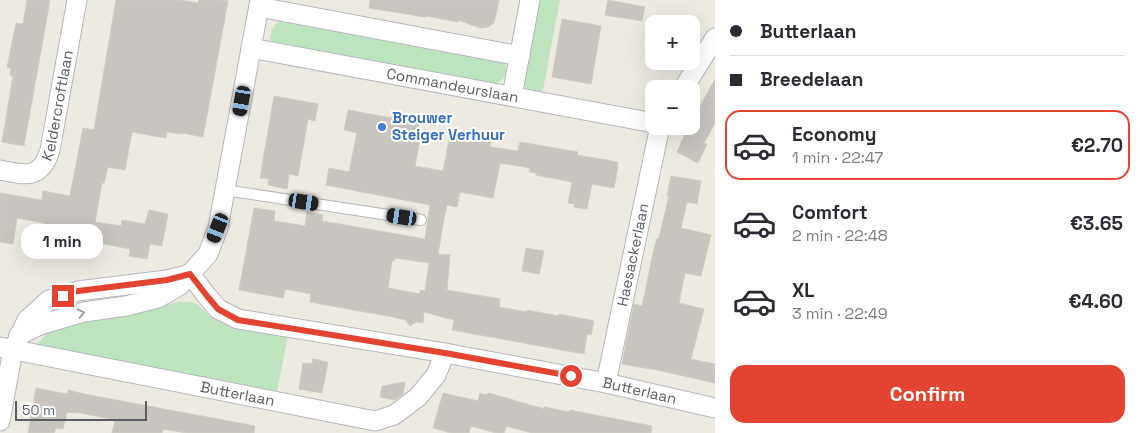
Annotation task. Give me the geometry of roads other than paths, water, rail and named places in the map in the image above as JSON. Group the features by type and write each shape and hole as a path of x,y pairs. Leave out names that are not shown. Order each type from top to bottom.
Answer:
{"street":[{"name":"Keldercroftlaan","path":"0,170 31,173 40,169 47,160 77,0"},
{"path":"512,96 530,0"},
{"path":"0,421 11,344 27,320 49,300 78,291 167,280 190,274 208,254 218,228 260,4 520,56"},
{"path":"689,80 715,38"},
{"name":"Commandeurslaan","path":"252,48 645,121"},
{"name":"Haesackerlaan","path":"606,383 658,135"},
{"name":"Butterlaan","path":"190,274 218,309 238,320 445,353 606,383 715,408"},
{"name":"Butterlaan","path":"11,344 375,421 394,415 418,397 436,375 445,353"}],"lane":[{"path":"225,190 421,220"}],"place":[{"name":"Brouwer Steiger Verhuur","path":"382,127"}]}
